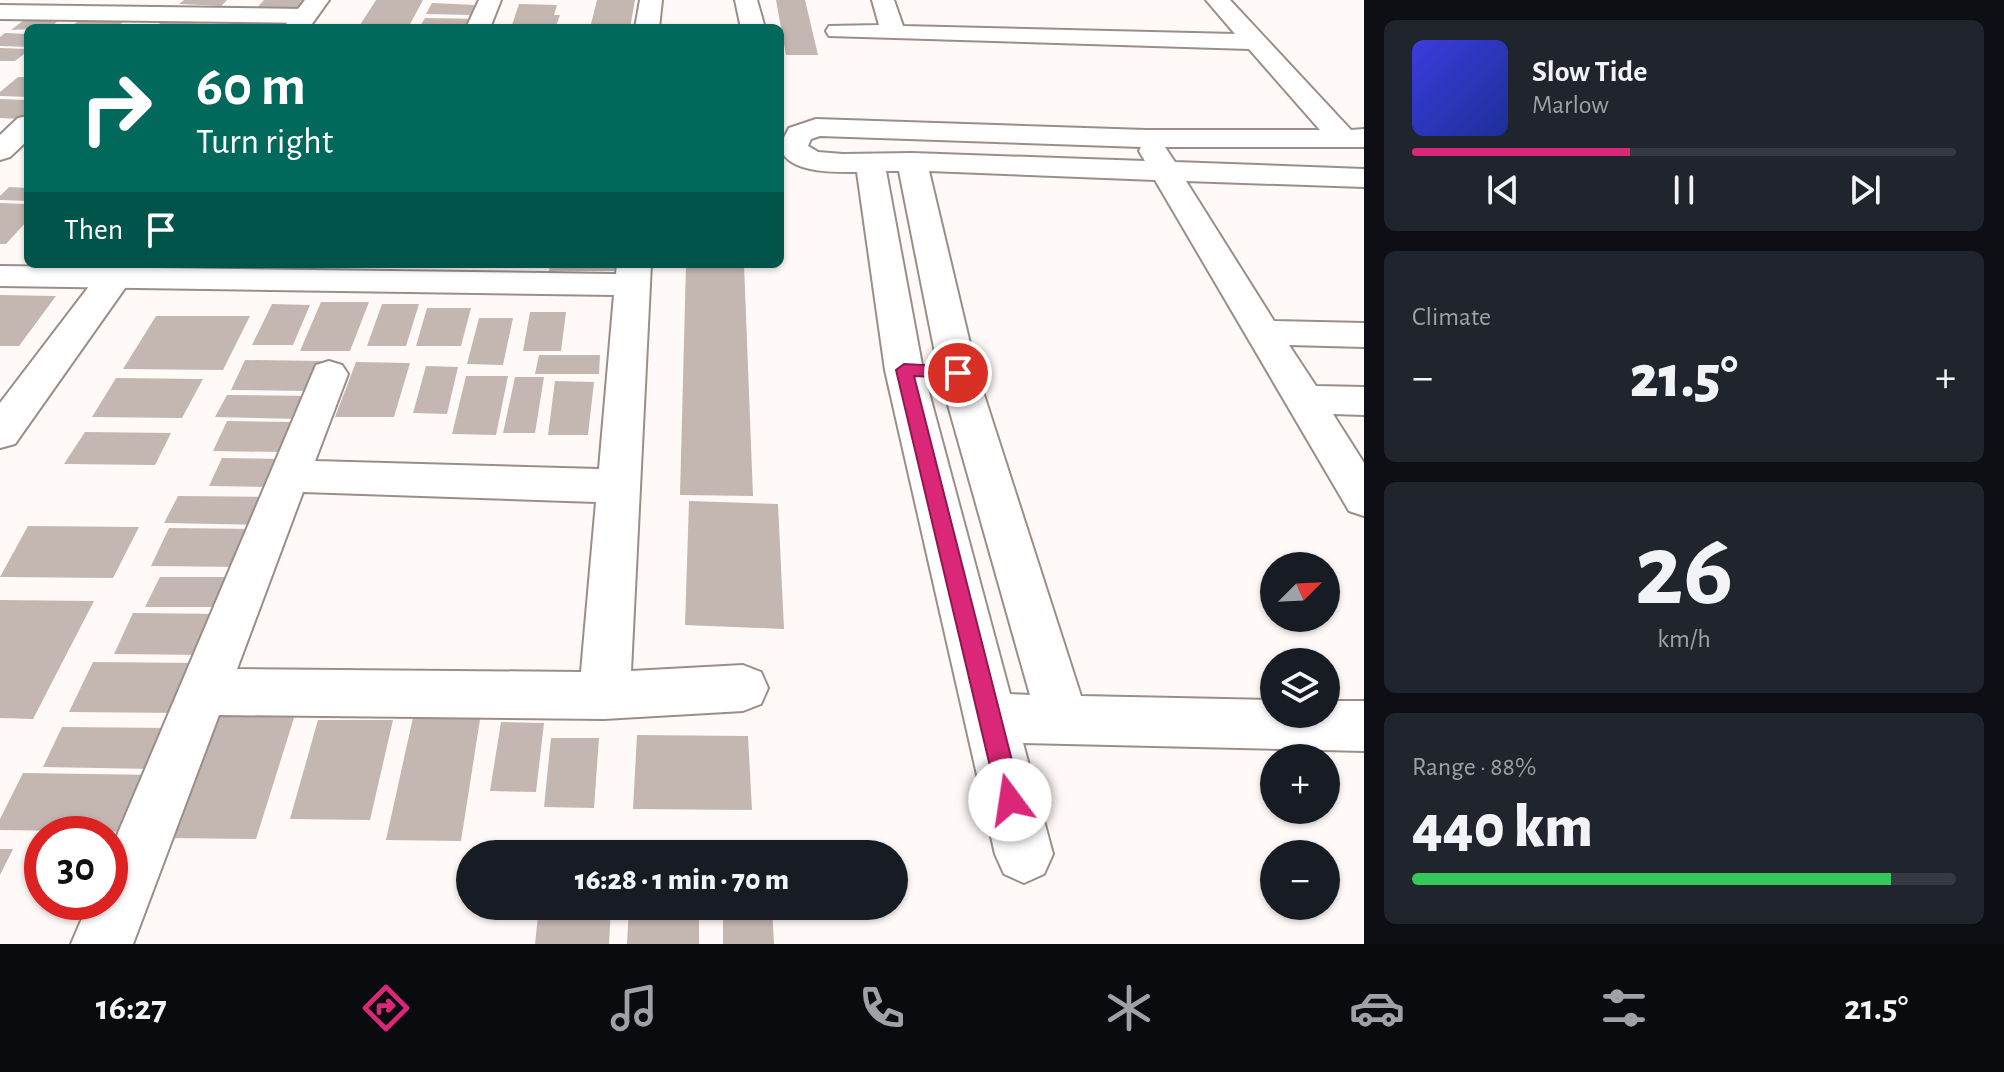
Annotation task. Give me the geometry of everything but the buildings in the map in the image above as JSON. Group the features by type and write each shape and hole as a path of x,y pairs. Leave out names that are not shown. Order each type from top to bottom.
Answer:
{"street":[{"path":"480,24 490,0"},
{"path":"648,24 651,0"},
{"path":"746,0 752,24"},
{"path":"883,0 893,33"},
{"path":"1217,0 1253,42 1354,138"},
{"path":"0,12 306,15"},
{"path":"1054,12 1067,36"},
{"path":"838,31 1253,42"},
{"path":"1354,138 1146,139 816,127 799,134 793,148 810,160 1364,178"},
{"path":"0,151 24,128"},
{"path":"1146,139 1364,499"},
{"path":"870,162 904,370 1024,854"},
{"path":"912,162 958,373 1063,720"},
{"path":"0,433 118,272"},
{"path":"0,276 118,272 634,274 604,696"},
{"path":"1261,332 1364,335"},
{"path":"904,370 958,373"},
{"path":"102,944 291,476 329,374"},
{"path":"1303,400 1364,401"},
{"path":"291,476 618,486"},
{"path":"203,692 604,696 743,688"},
{"path":"990,718 1364,726"}],"route":[{"path":"958,373 904,370 1010,800"}]}
